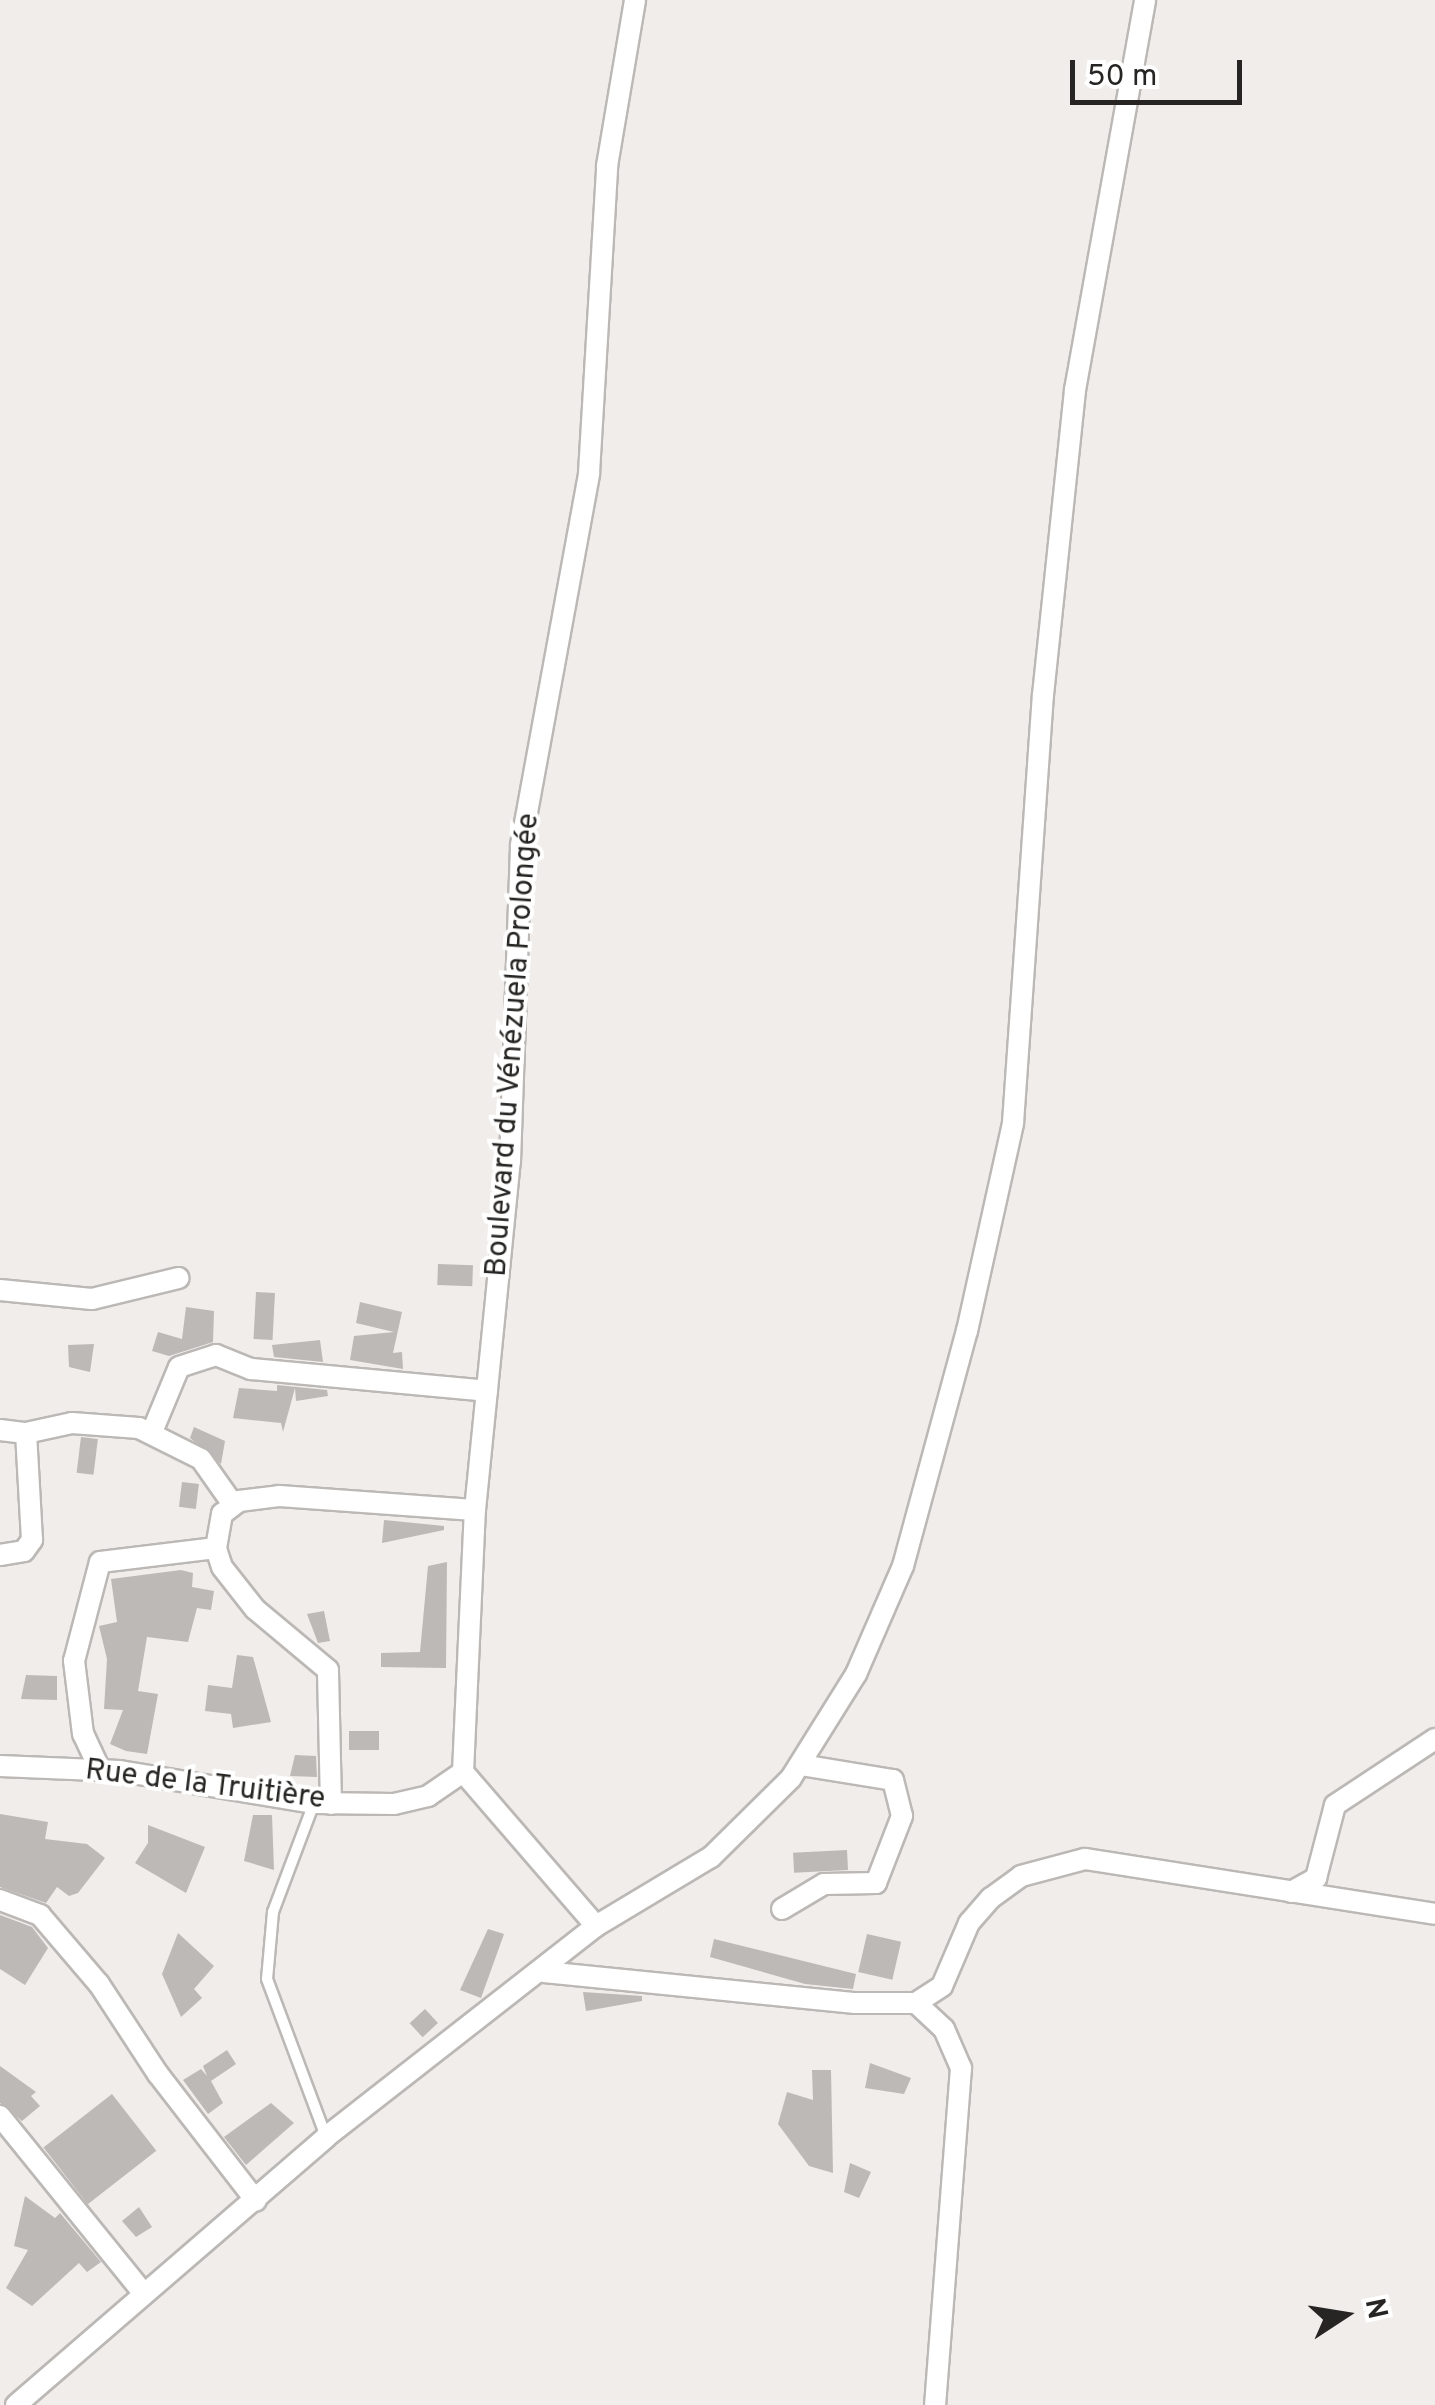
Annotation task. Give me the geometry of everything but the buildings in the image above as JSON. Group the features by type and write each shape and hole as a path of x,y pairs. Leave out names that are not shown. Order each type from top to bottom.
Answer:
{"street":[{"name":"Boulevard du Vénézuela Prolongée","path":"462,1772 475,1510 510,1162 522,845 589,473 607,166 634,0"},
{"path":"16,2405 256,2201 326,2136 544,1972 596,1926 711,1858 800,1765 856,1674 903,1566 967,1330 1014,1123 1043,694 1075,390 1110,168 1145,0"},
{"path":"0,1290 92,1299 179,1278"},
{"path":"152,1432 180,1367 216,1355 251,1369 487,1391"},
{"path":"0,1430 26,1433 72,1423 152,1432 200,1459 232,1503"},
{"path":"0,1555 24,1551 32,1540 26,1433"},
{"path":"323,1804 328,1670 255,1609 222,1567 216,1548 216,1528 232,1503 279,1496 475,1510"},
{"path":"100,1770 83,1734 74,1661 100,1562 216,1548"},
{"path":"1291,1892 1316,1878 1336,1806 1435,1739"},
{"path":"782,1909 824,1884 876,1883 902,1816 893,1780 800,1765"},
{"name":"Rue de la Truitière","path":"0,1766 100,1770 323,1804 428,1796 462,1772"},
{"path":"462,1772 596,1926"},
{"path":"544,1972 856,2003 916,2003 942,1986 969,1923 991,1898 1051,1865 1123,1860 1435,1914"},
{"path":"0,1900 40,1915 99,1984 158,2074 256,2201"},
{"path":"916,2003 944,2029 961,2068 935,2405"},
{"path":"0,2116 144,2294"}],"lane":[{"path":"323,1804 273,1912 268,1979 326,2136"}]}
